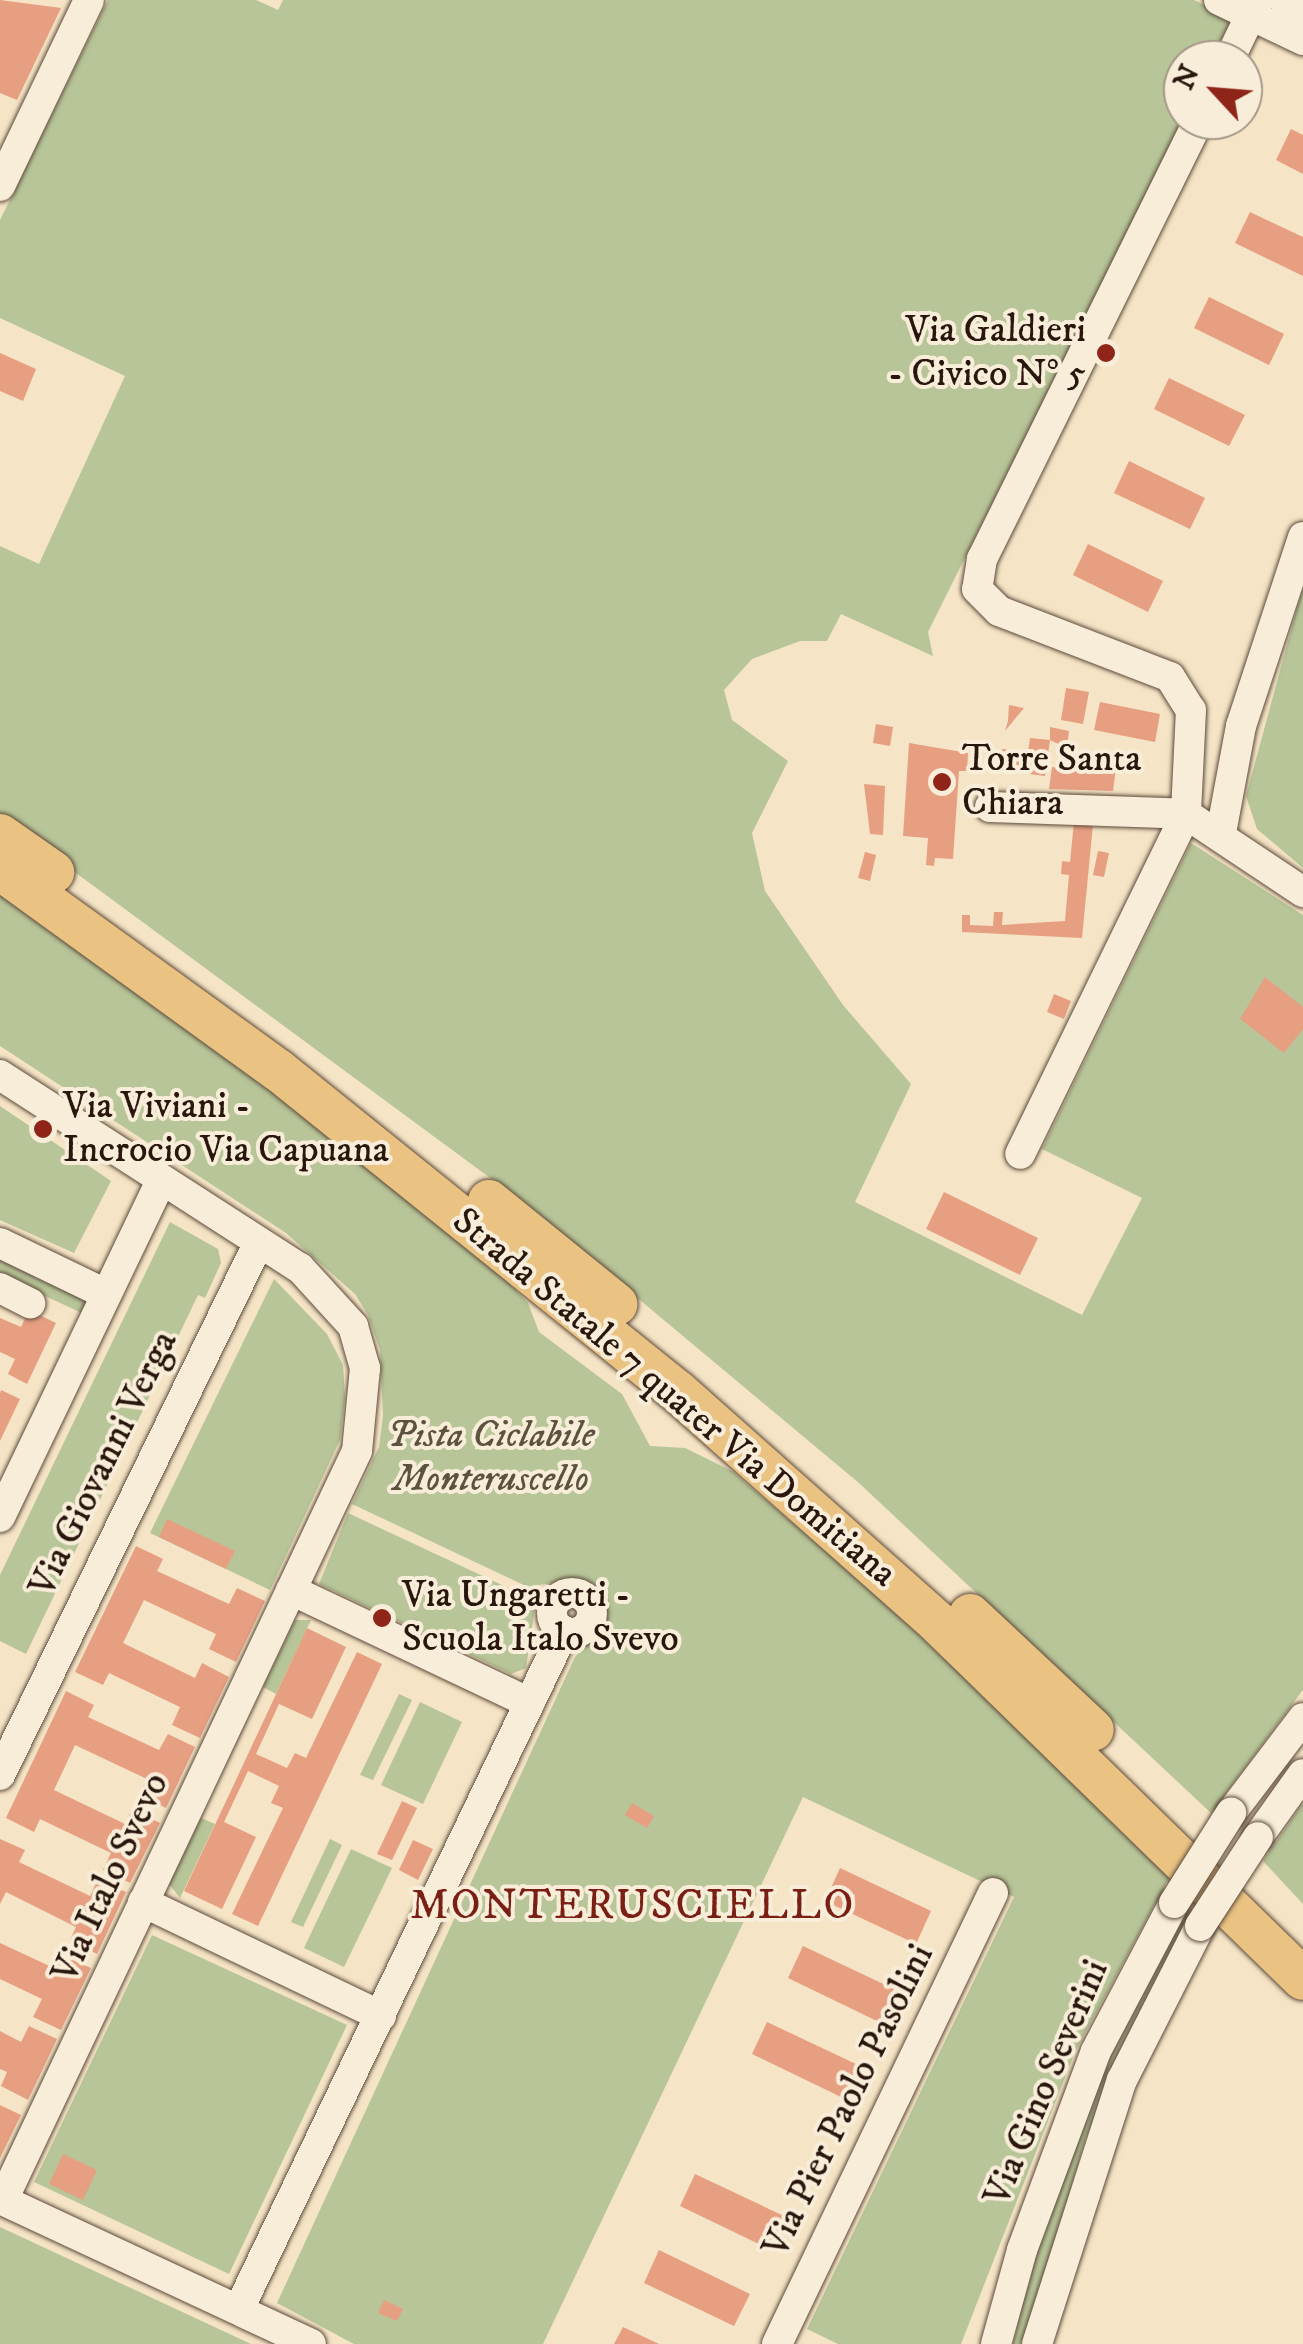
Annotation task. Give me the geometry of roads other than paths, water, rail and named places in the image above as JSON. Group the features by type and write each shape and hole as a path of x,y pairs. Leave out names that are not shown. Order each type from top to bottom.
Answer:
{"highway":[{"name":"Strada Statale 7 quater Via Domitiana","path":"0,835 300,1052 694,1370 1028,1666 1303,1938"},
{"name":"Strada Statale 7 quater Via Domitiana","path":"0,868 278,1070 678,1392 937,1622 1303,1979"}],"street":[{"path":"0,186 89,0"},
{"path":"1219,0 1255,8 1303,40"},
{"path":"1284,0 1303,9"},
{"path":"1239,40 1255,8"},
{"path":"1020,1154 1186,814 1192,726 1179,686 1160,670 988,606 976,579 1189,140"},
{"path":"1221,833 1240,726 1303,538"},
{"path":"990,806 1186,814 1221,833 1303,892"},
{"name":"Via Italo Svevo","path":"0,1075 258,1244 327,1294 353,1326 365,1368 358,1451 1,2199"},
{"path":"0,1517 161,1180"},
{"path":"0,1243 106,1294"},
{"name":"Via Giovanni Verga","path":"0,1774 258,1244"},
{"path":"0,1288 30,1303"},
{"path":"291,1590 530,1703"},
{"path":"239,2309 564,1631"},
{"name":"Via Gino Severini","path":"995,2341 1096,2051 1174,1903 1232,1813 1303,1718"},
{"name":"Via Gino Severini","path":"1037,2344 1049,2296 1122,2080 1200,1926 1303,1774"},
{"name":"Via Pier Paolo Pasolini","path":"777,2344 992,1892"},
{"path":"143,1902 380,2016"},
{"path":"1,2199 311,2344"},
{"path":"1049,2296 1060,2344"}],"place":[{"name":"Via Galdieri - Civico N° 5","path":"1106,353"},
{"name":"Torre Santa Chiara","path":"942,782"},
{"name":"Via Viviani - Incrocio Via Capuana","path":"43,1129"},
{"name":"Via Ungaretti - Scuola Italo Svevo","path":"382,1618"}],"district":[{"name":"MONTERUSCIELLO","path":"633,1906"}],"park label":[{"name":"Pista Ciclabile Monteruscello","path":"491,1458"}]}
